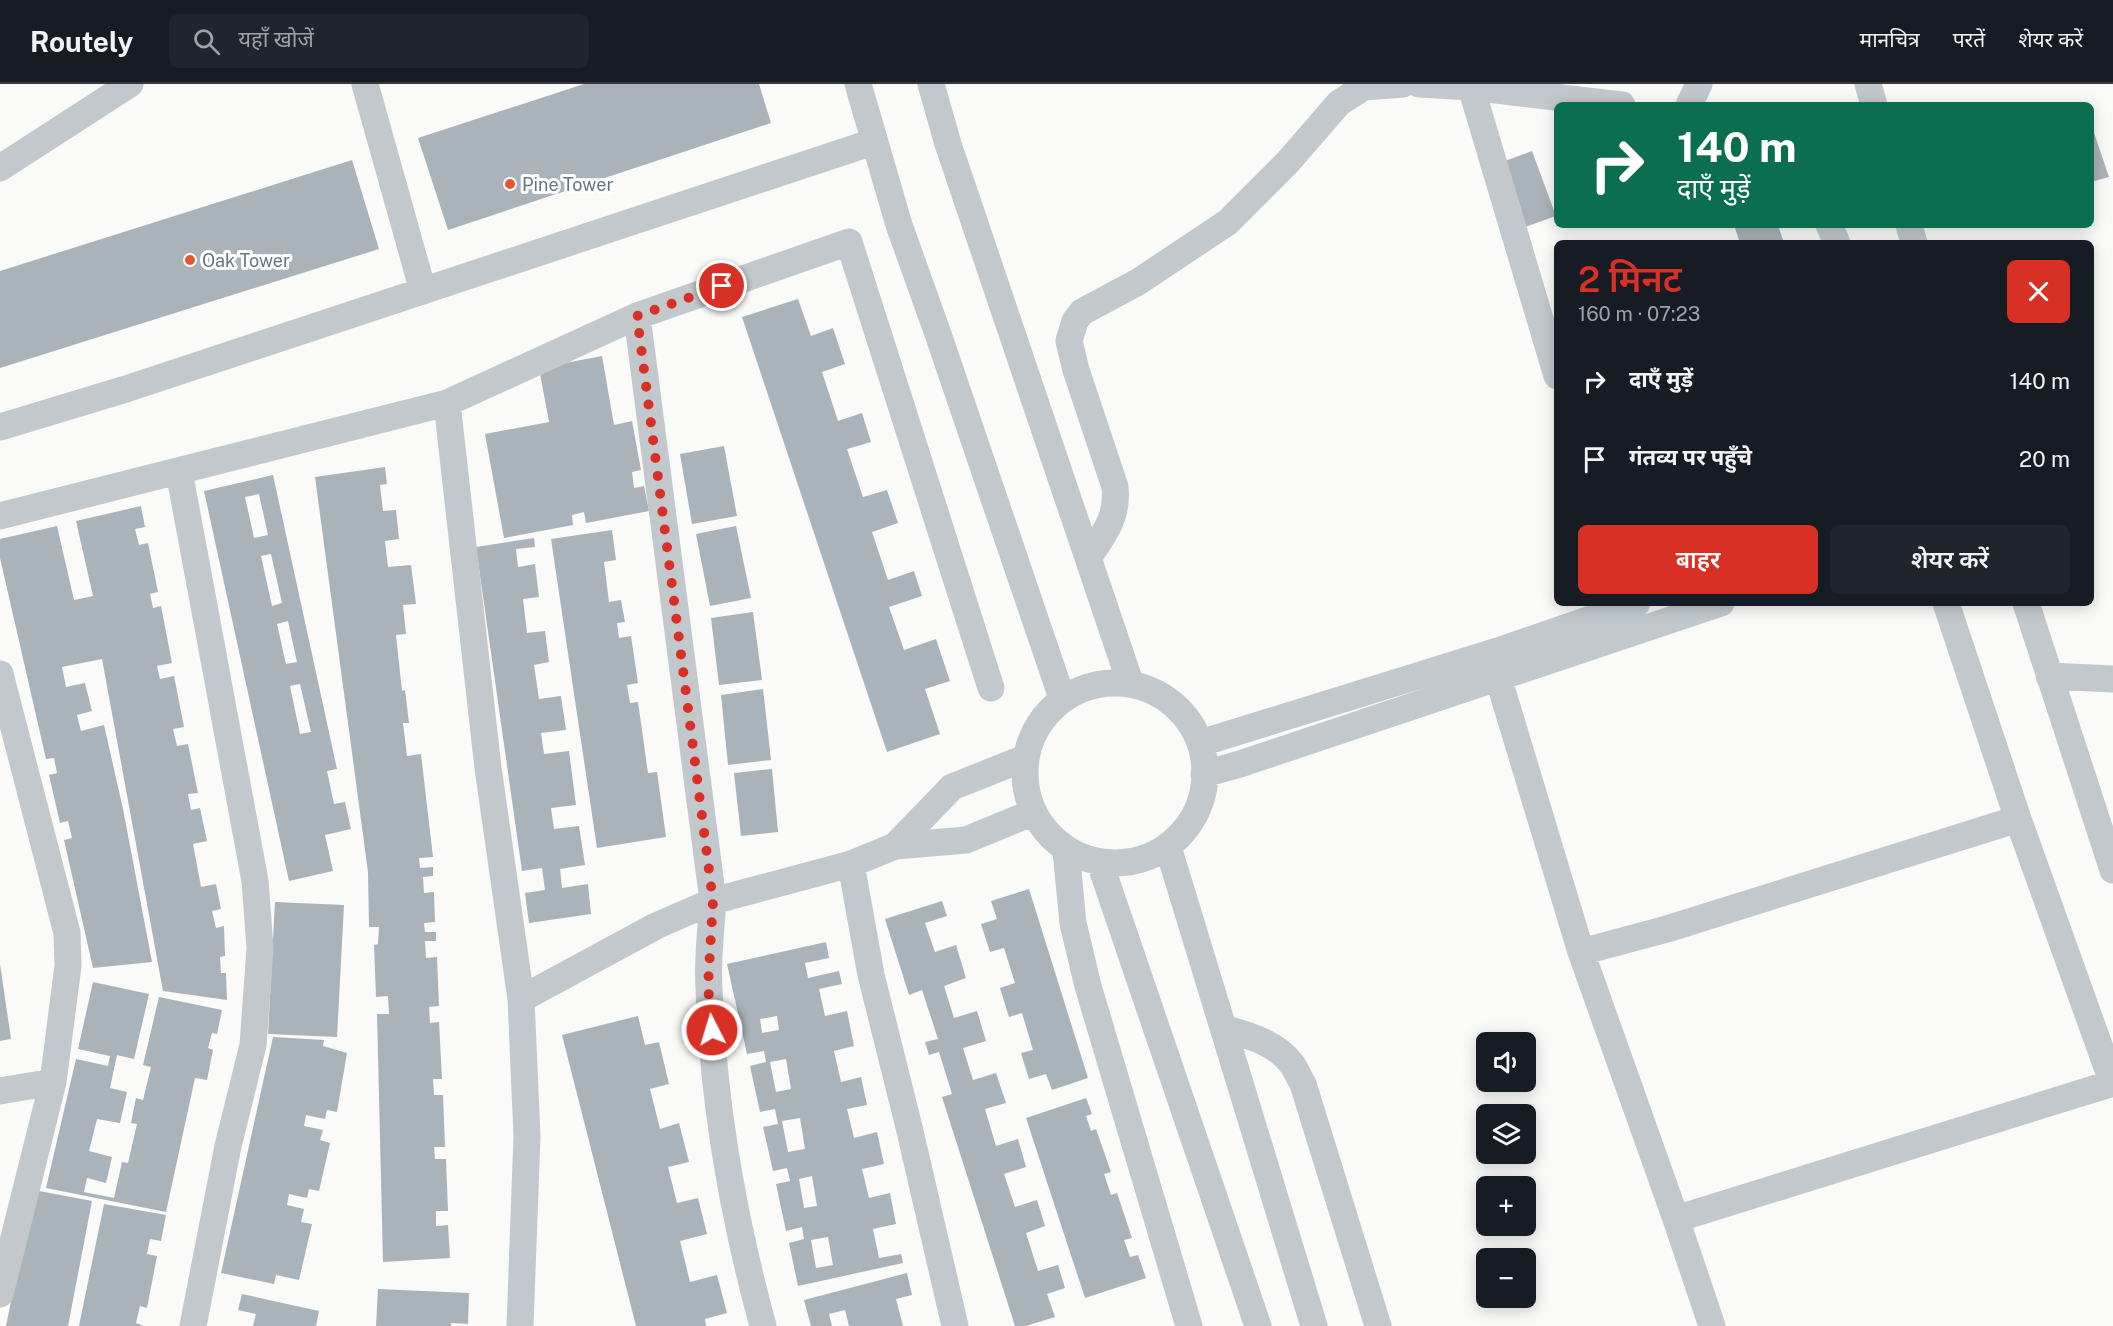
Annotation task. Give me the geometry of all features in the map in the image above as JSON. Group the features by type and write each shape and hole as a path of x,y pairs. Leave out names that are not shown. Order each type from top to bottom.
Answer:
{"street":[{"path":"0,168 130,84"},
{"path":"365,84 423,291"},
{"path":"858,84 899,225 1062,698"},
{"path":"931,84 948,144 1130,682"},
{"path":"1088,558 1113,516 1116,501 1115,486 1076,370 1069,341 1075,321 1082,312 1138,282 1228,222 1287,163 1339,103 1364,87 1403,84"},
{"path":"1419,84 1471,87 1597,102"},
{"path":"1690,102 1699,84"},
{"path":"1868,84 1873,102"},
{"path":"1471,87 1554,365"},
{"path":"0,427 126,389 873,142"},
{"path":"0,516 447,403 637,316 849,242 991,688"},
{"path":"637,316 713,901 708,986 725,1153 763,1326"},
{"path":"447,403 488,768 521,999 527,1136 520,1326"},
{"path":"178,471 255,881 260,948 253,1045 228,1146 193,1326"},
{"path":"1201,743 1498,651 1623,606"},
{"path":"1204,774 1240,764 1712,606"},
{"path":"1676,1219 2113,1084 2018,819 1947,606"},
{"path":"2027,606 2113,870"},
{"path":"0,674 67,933 68,966 53,1083 35,1161 1,1281"},
{"path":"2049,676 2113,679"},
{"path":"1498,677 1581,952 1712,1326"},
{"path":"1130,682 1163,695 1189,719 1201,743 1205,788 1192,821 1168,847 1135,862 1100,863 1066,851 1040,826 1025,794 1025,758 1038,724 1062,698 1094,684 1130,682"},
{"path":"895,846 952,788 1025,758"},
{"path":"521,999 656,926 713,901 851,864 895,846 966,840 1034,812"},
{"path":"1581,952 1667,929 2018,819"},
{"path":"1168,847 1314,1326"},
{"path":"1066,851 1073,923 1088,986 1189,1326"},
{"path":"1100,863 1258,1326"},
{"path":"851,864 871,975 955,1326"},
{"path":"1223,1028 1257,1038 1276,1051 1290,1062 1303,1084 1378,1326"},
{"path":"0,1091 53,1083"}],"building":[{"name":"Pine Tower","path":"584,84 759,84 771,123 448,230 418,138"},
{"path":"2094,133 2109,177 2094,181"},
{"path":"1532,151 1554,211 1554,217 1525,227 1502,162"},
{"name":"Oak Tower","path":"352,160 379,249 0,368 0,271"},
{"path":"1735,228 1779,228 1783,240 1739,240"},
{"path":"798,299 811,336 833,328 845,364 822,372 838,421 862,413 871,442 847,449 863,497 887,490 898,523 872,532 888,580 914,571 922,596 889,607 904,650 936,639 950,681 925,689 940,734 887,752 742,317"},
{"path":"602,356 614,425 632,421 641,470 632,472 634,488 644,486 649,511 586,523 584,512 572,515 573,525 504,538 485,434 549,422 539,368"},
{"path":"724,446 737,516 692,524 680,454"},
{"path":"385,467 387,484 380,485 383,511 396,510 399,539 385,541 388,567 411,565 416,604 403,605 406,634 396,635 402,691 405,690 409,723 403,723 407,756 421,754 433,857 419,858 420,868 433,867 433,876 423,877 424,893 434,892 435,922 424,923 425,932 436,932 436,941 425,941 426,958 437,957 439,1006 429,1007 430,1023 439,1022 442,1079 433,1079 434,1095 443,1095 445,1147 434,1147 435,1159 446,1159 448,1211 436,1211 436,1226 448,1225 450,1258 383,1262 377,1014 389,1014 388,996 376,997 374,945 378,944 379,927 369,927 368,872 315,477"},
{"path":"273,475 337,769 327,771 334,804 345,802 351,829 325,835 333,871 289,881 204,491","holes":["259,494 268,535 254,538 245,497","271,554 282,603 272,606 261,556","288,621 297,662 286,664 277,624","300,684 311,732 300,734 290,686"]},
{"path":"141,506 145,527 135,529 139,545 148,543 158,592 150,594 153,608 161,606 172,663 157,666 160,679 174,676 184,727 173,729 177,746 188,744 198,793 188,794 191,810 200,808 207,841 193,844 201,887 216,884 221,909 212,911 216,928 224,926 225,956 220,957 221,973 226,973 227,1000 163,991 102,659 62,667 66,687 85,683 92,711 77,715 81,731 104,725 123,809 152,962 93,968 64,840 72,838 68,821 60,823 49,775 57,773 54,758 46,759 0,558 0,539 57,526 74,600 93,596 76,521"},
{"path":"736,526 751,598 710,606 696,534"},
{"path":"612,530 616,560 604,562 609,602 621,600 625,622 617,623 619,638 631,636 638,683 627,685 630,703 638,702 648,773 657,772 666,837 597,848 551,539"},
{"path":"534,538 535,547 516,549 518,567 535,564 539,597 523,599 527,633 545,631 549,662 534,665 539,699 561,696 566,730 541,733 544,754 569,751 576,805 551,808 554,829 579,826 585,865 560,869 562,888 588,884 591,914 529,923 525,893 545,890 542,868 522,871 476,547"},
{"path":"753,612 762,680 719,685 711,618"},
{"path":"763,689 771,760 728,765 721,695"},
{"path":"772,769 778,832 741,836 734,773"},
{"path":"1029,889 1088,1078 1052,1090 1046,1074 1029,1079 1021,1053 1033,1050 1022,1013 1009,1017 1000,988 1015,983 1004,948 990,952 981,924 997,919 991,901"},
{"path":"942,901 947,916 925,923 935,952 956,945 966,978 944,986 954,1018 977,1011 986,1041 963,1048 973,1080 996,1073 1006,1103 985,1109 996,1146 1018,1139 1026,1167 1004,1174 1015,1207 1037,1200 1045,1226 1026,1233 1038,1271 1058,1265 1065,1288 1047,1294 1055,1317 1026,1326 1015,1326 942,1097 952,1094 939,1052 929,1055 925,1042 938,1039 922,990 909,995 885,919"},
{"path":"275,902 344,905 337,1037 268,1034"},
{"path":"826,942 829,958 805,963 808,978 839,971 842,984 819,989 825,1016 847,1011 854,1046 834,1051 841,1082 861,1077 867,1105 847,1109 854,1138 877,1132 884,1164 862,1169 869,1198 890,1193 896,1224 873,1229 879,1258 901,1254 903,1263 798,1286 789,1243 804,1239 802,1227 786,1231 776,1184 790,1181 787,1168 773,1171 763,1127 778,1124 775,1109 760,1112 750,1066 766,1062 764,1051 747,1054 727,964","holes":["777,1016 779,1030 762,1033 760,1019","786,1059 791,1089 776,1092 770,1062","800,1118 805,1149 788,1152 782,1121","812,1176 817,1206 804,1208 799,1179","828,1237 833,1265 816,1268 811,1240"]},
{"path":"0,964 11,1039 0,1041"},
{"path":"93,982 149,994 134,1059 117,1055 110,1088 127,1092 120,1123 97,1119 89,1151 112,1157 106,1183 87,1178 84,1192 114,1198 122,1162 128,1163 137,1124 131,1123 136,1098 143,1100 151,1067 143,1065 159,997 222,1010 217,1034 212,1033 208,1048 213,1050 207,1080 195,1078 166,1212 46,1188 76,1059 108,1066 110,1056 78,1049"},
{"path":"638,1016 645,1045 659,1042 669,1084 650,1089 660,1129 679,1123 689,1162 668,1167 677,1203 698,1198 707,1234 680,1241 690,1282 717,1275 727,1313 705,1319 706,1326 636,1326 562,1035"},
{"path":"273,1037 324,1040 323,1046 347,1053 337,1112 327,1110 325,1119 306,1115 304,1126 323,1130 320,1140 330,1143 319,1191 309,1189 307,1198 289,1194 287,1205 304,1209 301,1222 312,1224 299,1280 276,1275 274,1284 221,1273"},
{"path":"1086,1098 1092,1114 1086,1116 1091,1131 1096,1129 1111,1172 1104,1174 1111,1195 1117,1193 1132,1238 1124,1240 1130,1257 1138,1255 1146,1278 1085,1298 1026,1118"},
{"path":"34,1190 92,1201 68,1326 6,1326"},
{"path":"104,1204 166,1215 161,1241 150,1239 147,1254 157,1256 147,1308 140,1306 136,1323 144,1326 79,1326"},
{"path":"907,1273 912,1295 896,1299 903,1326 849,1326 845,1310 829,1314 832,1326 811,1326 804,1300"},
{"path":"378,1289 469,1293 468,1324 376,1326"},
{"path":"242,1294 319,1311 316,1326 253,1326 256,1314 238,1310"}],"place":[{"name":"Pine Tower","path":"510,184"},
{"name":"Oak Tower","path":"190,260"}],"route":[{"path":"712,1030 708,986 713,901 637,316 722,286"}]}
